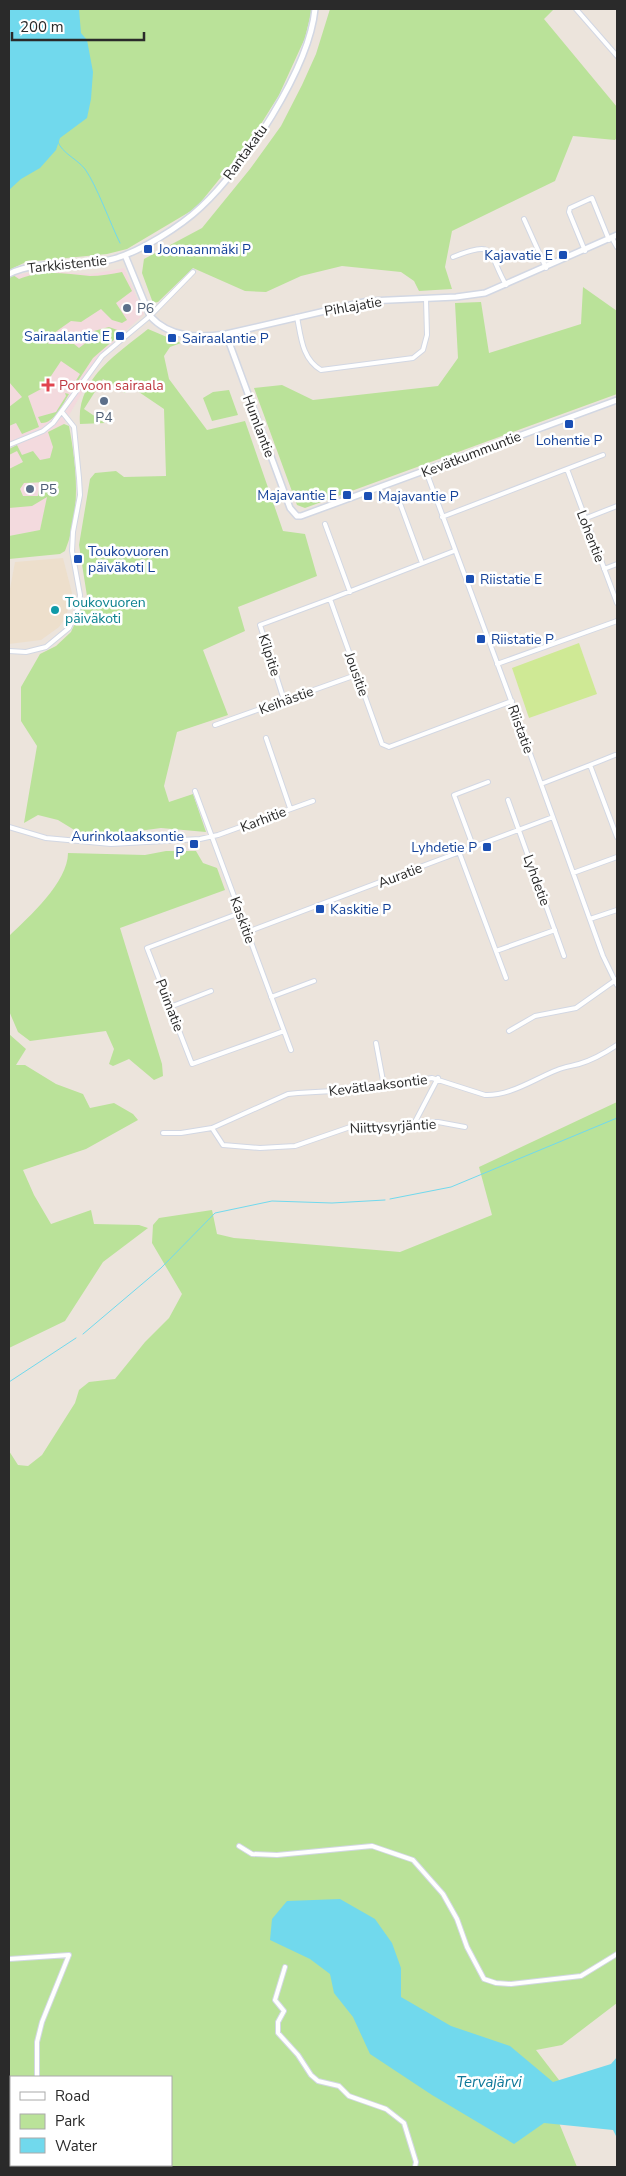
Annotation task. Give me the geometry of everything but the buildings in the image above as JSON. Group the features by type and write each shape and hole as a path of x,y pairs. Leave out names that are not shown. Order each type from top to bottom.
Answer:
{"street":[{"name":"Rantakatu","path":"125,255 192,215 214,194 238,164 266,124 292,77 306,46 316,9"},
{"path":"576,9 617,56"},
{"path":"585,251 569,212 573,206 592,198 617,248"},
{"path":"524,219 546,268"},
{"name":"Pihlajatie","path":"150,316 160,325 177,334 202,337 226,334 368,301 478,295 506,285 613,238"},
{"path":"454,256 477,247 488,249 493,255 506,285"},
{"name":"Tarkkistentie","path":"9,274 35,265 96,262 125,255"},
{"path":"125,255 150,316"},
{"path":"9,445 43,430 62,412 102,356 150,316 193,272"},
{"path":"297,317 305,354 311,365 321,370 395,361 413,358 424,350 427,335 426,299"},
{"name":"Humlantie","path":"226,334 290,508 297,516"},
{"name":"Kevätkummuntie","path":"297,516 426,472 617,400"},
{"path":"9,651 26,652 46,647 69,628 78,607 78,580 72,551 80,496 74,427 62,412"},
{"path":"442,517 603,455"},
{"name":"Lohentie","path":"567,469 617,603"},
{"name":"Riistatie","path":"426,472 512,702 603,956 616,982"},
{"path":"398,498 422,563"},
{"path":"584,518 617,506"},
{"path":"326,524 350,592"},
{"path":"330,599 454,550"},
{"path":"604,569 617,564"},
{"name":"Jousitie","path":"330,599 382,744 386,747 512,702"},
{"name":"Kilpitie","path":"284,700 260,624 330,599"},
{"path":"497,664 617,621"},
{"name":"Keihästie","path":"215,725 356,674"},
{"path":"266,738 290,808"},
{"path":"541,784 615,755"},
{"path":"590,765 617,837"},
{"path":"474,846 454,795 488,782"},
{"name":"Kaskitie","path":"195,791 291,1050"},
{"name":"Lyhdetie","path":"508,800 564,956"},
{"name":"Karhitie","path":"9,827 46,838 111,844 212,837 313,801"},
{"name":"Auratie","path":"247,932 553,817"},
{"path":"459,852 506,978"},
{"path":"573,873 617,857"},
{"path":"590,919 617,910"},
{"name":"Puimatie","path":"240,913 147,948 192,1064 284,1031"},
{"path":"496,951 555,930"},
{"path":"271,997 314,981"},
{"path":"509,1031 536,1016 576,1008 616,982"},
{"path":"170,1007 211,991"},
{"path":"376,1043 384,1086"},
{"name":"Kevätlaaksontie","path":"163,1133 181,1133 212,1128 288,1094 384,1086 419,1079 438,1078 485,1095 493,1096 562,1068 580,1064 617,1045"},
{"path":"415,1122 438,1078"},
{"name":"Niittysyrjäntie","path":"212,1128 223,1145 260,1148 296,1146 348,1126 395,1126 415,1122 438,1122 465,1127"},
{"path":"239,1846 252,1854 277,1855 372,1846 413,1860 443,1894 457,1919 467,1947 484,1979 496,1983 511,1984 581,1976 617,1954"},
{"path":"9,1959 69,1955 42,2022 37,2042 37,2076"},
{"path":"286,1967 275,2000 284,2011 278,2022 278,2033 298,2055 311,2075 318,2081 339,2086 349,2096 386,2109 404,2123 416,2162 414,2167"}],"shaded area":[{"name":"Porvoon sairaala","path":"124,268 144,314 109,346 64,424 40,530 9,536 9,278 13,275 44,271 91,274"},
{"path":"63,558 72,593 66,617 59,627 41,640 9,644 9,594 15,562"}],"green space":[{"path":"9,9 312,9 305,38 279,95 251,140 196,208 127,249 107,254 26,262 9,270"},
{"path":"330,9 554,9 544,19 617,107 617,137 615,140 573,136 555,181 452,231 445,267 452,289 419,291 414,281 401,272 342,266 301,276 266,292 245,291 193,268 158,302 153,303 142,273 144,259 202,228 250,169 281,126 302,85 316,54"},
{"path":"122,272 132,291 116,303 127,320 122,323 112,320 101,309 81,322 71,321 54,333 48,344 74,344 79,348 96,335 94,331 109,327 123,332 93,358 72,390 69,386 72,387 80,374 61,361 43,388 28,396 39,427 22,434 16,423 9,426 9,407 22,397 9,382 9,278 13,275 19,279 46,273 90,276"},
{"path":"583,287 617,311 617,394 305,508 297,505 254,388 282,385 313,400 438,386 458,358 455,303 481,302 489,353 581,324"},
{"path":"148,329 181,343 170,347 164,356 169,379 207,430 245,421 283,531 305,534 317,576 238,607 245,631 203,650 228,715 177,732 164,786 169,802 193,794 206,832 161,828 109,835 76,831 58,820 38,815 24,823 37,746 21,721 21,687 40,654 56,646 71,632 87,596 79,545 90,479 95,473 116,471 124,477 166,476 164,409 130,386 125,393 103,379 84,409 105,423 80,424 81,408 85,394 92,381 112,358"},
{"path":"229,390 238,415 212,421 203,398 213,392"},
{"path":"65,393 69,394 58,413 50,420 41,423 38,417 56,412 66,396"},
{"path":"64,424 69,426 76,489 74,520 70,536 65,551 60,554 9,559 9,536 40,530 47,497 32,506 9,508 9,469 23,462 17,451 9,455 9,449 17,445 22,455 33,451 40,460 50,458 53,447 48,432","holes":["24,483 50,483 49,489 39,490 38,496 23,496 20,489"]},
{"path":"579,643 597,694 529,718 512,668"},
{"path":"166,851 196,851 203,863 217,868 225,890 120,928 162,1064 163,1076 154,1080 129,1059 113,1066 109,1064 114,1049 106,1031 30,1041 18,1032 9,1011 9,936 55,887 62,876 68,853 145,855"},
{"path":"9,1034 26,1049 16,1065 25,1065 56,1084 83,1094 90,1108 114,1103 133,1114 138,1120 86,1149 23,1170 34,1195 51,1224 91,1210 94,1224 139,1225 148,1228 103,1262 65,1321 9,1348"},
{"path":"617,1102 617,2003 562,2045 536,2050 559,2080 553,2108 577,2167 9,2167 9,1451 18,1465 28,1466 42,1455 75,1403 79,1390 89,1382 115,1379 145,1342 169,1318 182,1294 152,1243 153,1225 159,1218 212,1210 217,1234 234,1238 400,1252 492,1215 479,1167"}],"water":[{"path":"9,9 79,9 81,33 87,40 93,72 91,99 87,118 60,138 56,150 40,168 21,179 9,190"},
{"name":"Tervajärvi","path":"340,1899 375,1919 392,1943 401,1968 401,1997 451,2026 510,2046 553,2082 611,2064 617,2057 617,2138 613,2130 544,2123 514,2144 432,2095 370,2054 353,2017 334,1993 330,1974 310,1959 270,1940 272,1919 287,1901"}],"waterway":[{"path":"58,142 63,149 82,165 90,176 120,243"},
{"path":"390,1199 451,1187 617,1118"},
{"path":"83,1334 161,1268 215,1213 272,1201 332,1203 385,1200"},
{"path":"9,1382 76,1338"}],"place":[{"name":"Joonaanmäki P","path":"148,249"},
{"name":"Kajavatie E","path":"563,255"},
{"name":"P6","path":"127,308"},
{"name":"Sairaalantie E","path":"120,336"},
{"name":"Sairaalantie P","path":"172,338"},
{"name":"Porvoon sairaala","path":"48,385"},
{"name":"P4","path":"104,401"},
{"name":"Lohentie P","path":"569,424"},
{"name":"P5","path":"30,489"},
{"name":"Majavantie E","path":"347,495"},
{"name":"Majavantie P","path":"368,496"},
{"name":"Toukovuoren päiväkoti L","path":"78,559"},
{"name":"Riistatie E","path":"470,579"},
{"name":"Toukovuoren päiväkoti","path":"55,610"},
{"name":"Riistatie P","path":"481,639"},
{"name":"Aurinkolaaksontie P","path":"194,844"},
{"name":"Lyhdetie P","path":"487,847"},
{"name":"Kaskitie P","path":"320,909"}]}
